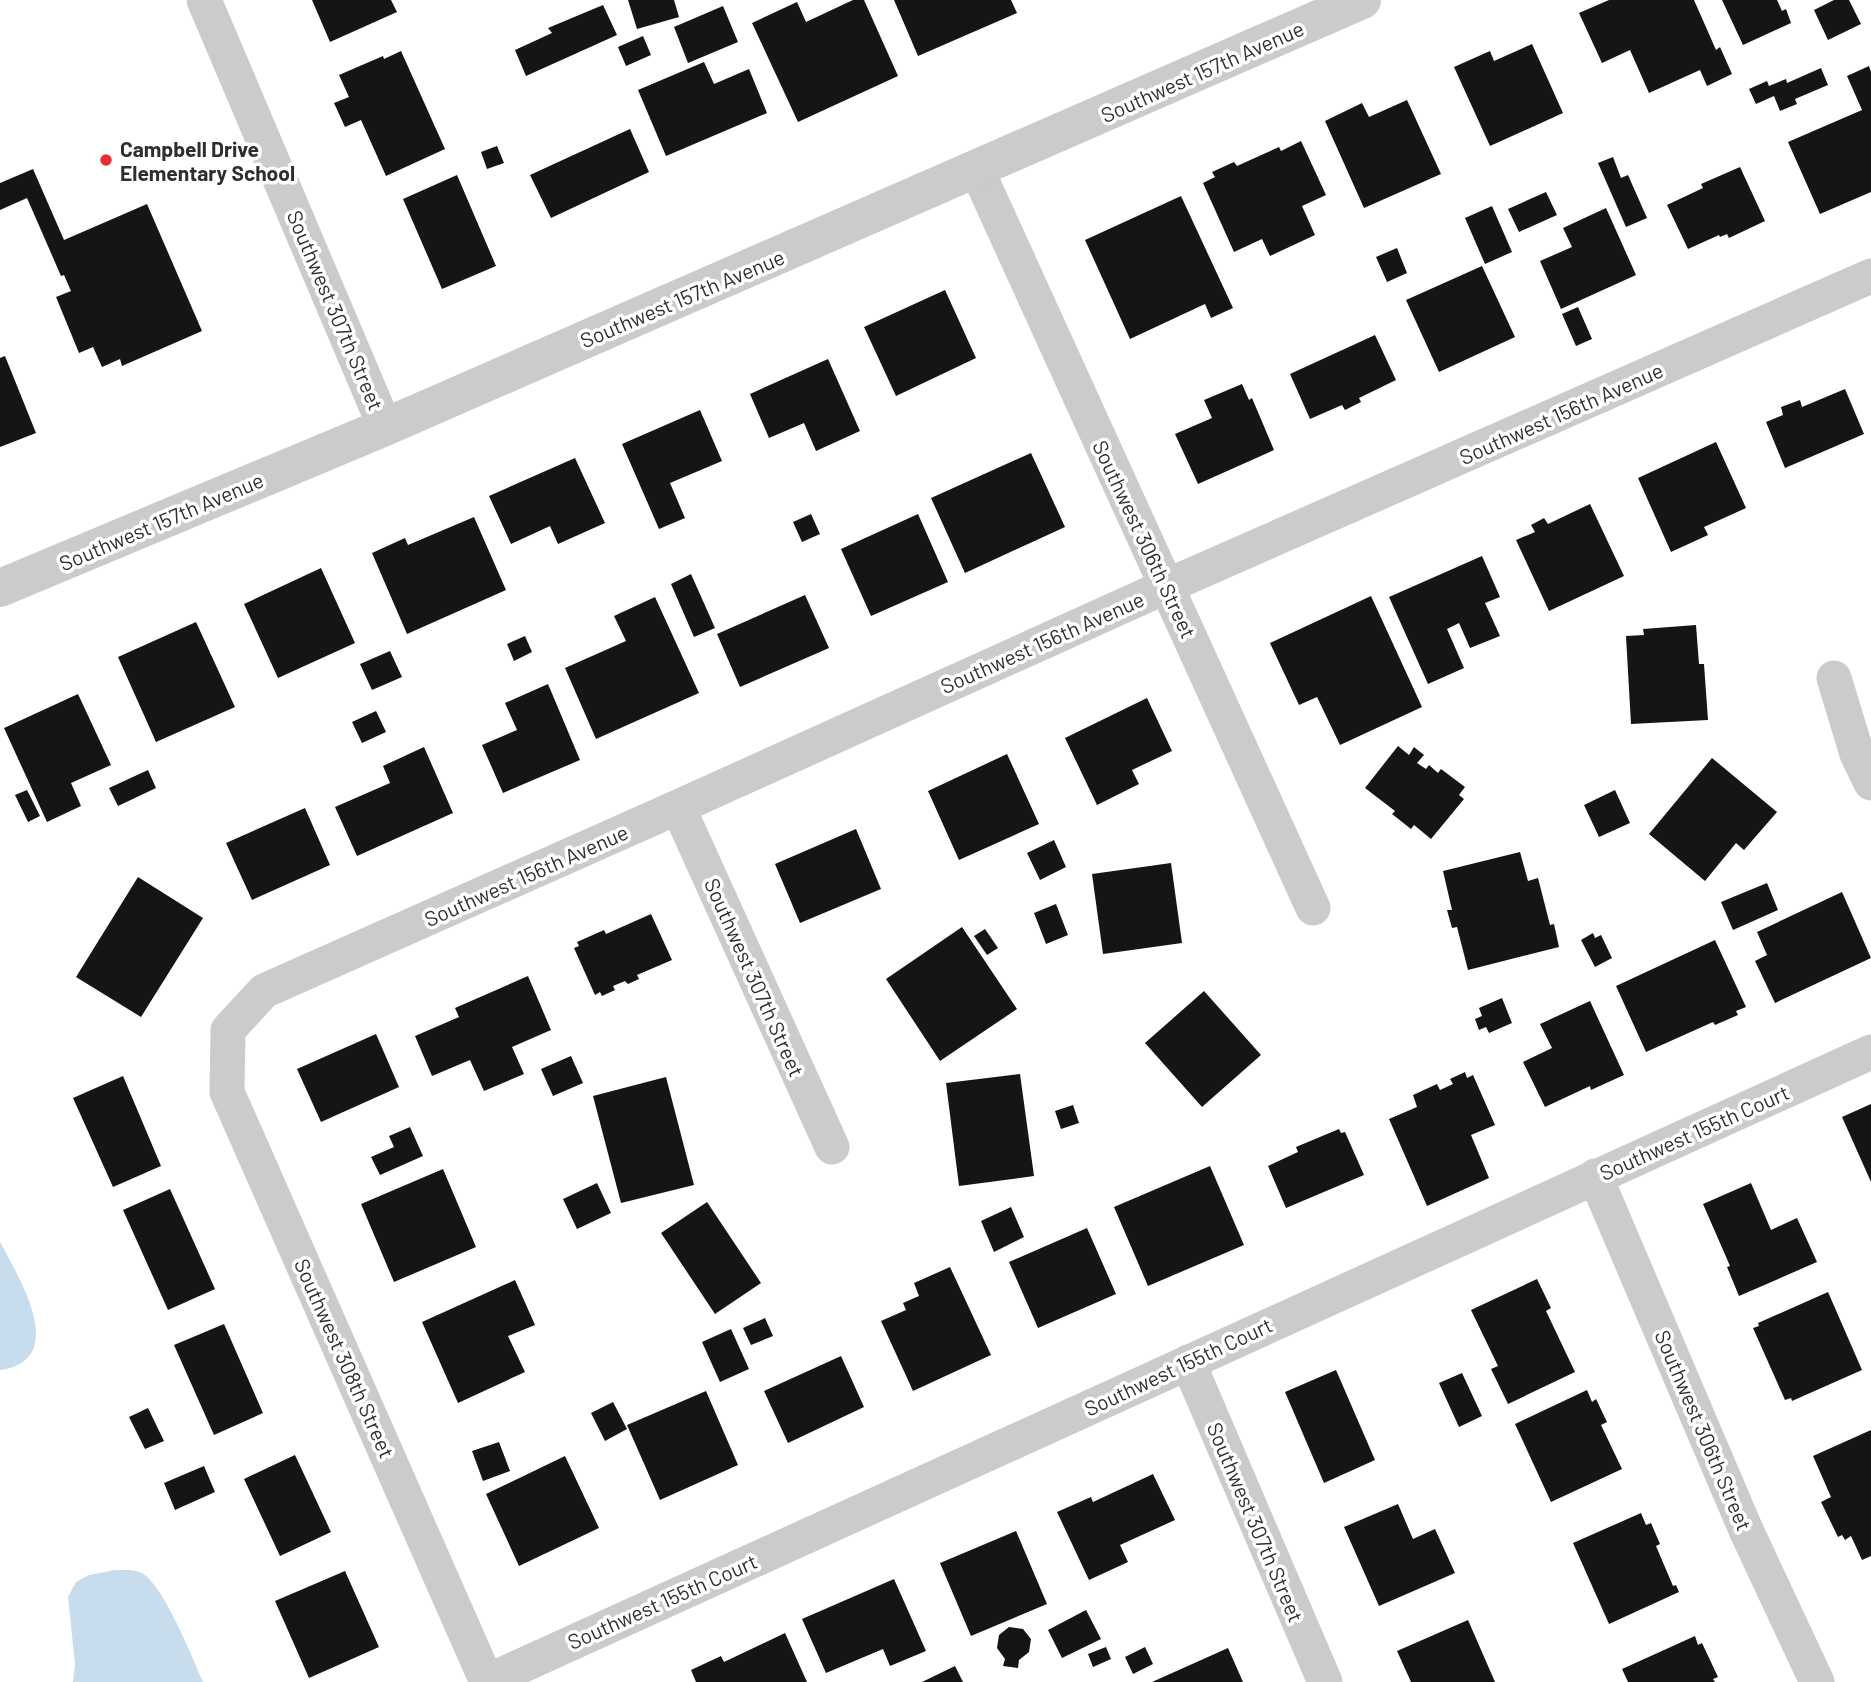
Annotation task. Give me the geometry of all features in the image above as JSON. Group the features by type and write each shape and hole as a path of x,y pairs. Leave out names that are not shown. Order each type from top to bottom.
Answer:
{"street":[{"name":"Southwest 307th Street","path":"204,0 385,427"},
{"name":"Southwest 157th Avenue","path":"0,588 385,427 1362,0"},
{"name":"Southwest 306th Street","path":"977,170 1313,908"},
{"name":"Southwest 156th Avenue","path":"228,1030 264,991 1167,586 1871,276"},
{"path":"1834,678 1857,754 1871,783"},
{"name":"Southwest 307th Street","path":"678,807 832,1147"},
{"name":"Southwest 308th Street","path":"228,1030 227,1092 487,1682"},
{"name":"Southwest 155th Court","path":"487,1682 1871,1052"},
{"name":"Southwest 306th Street","path":"1595,1176 1746,1530 1817,1682"},
{"name":"Southwest 307th Street","path":"1188,1362 1325,1682"}],"water":[{"path":"0,1242 27,1295 36,1334 32,1351 21,1363 0,1370"},
{"path":"115,1570 139,1572 150,1580 177,1623 203,1682 73,1682 75,1664 68,1597 76,1582 89,1575"}],"building":[{"path":"312,0 391,0 397,12 330,42"},
{"path":"628,0 674,0 679,17 637,29"},
{"path":"853,0 864,0 898,76 798,122 752,23 797,2 806,22"},
{"path":"894,0 1011,0 1017,13 918,56"},
{"path":"1609,0 1694,0 1716,50 1720,47 1732,74 1707,86 1700,70 1649,93 1630,50 1602,63 1579,13"},
{"path":"1722,0 1777,0 1782,11 1786,9 1791,23 1743,45"},
{"path":"1834,0 1849,0 1861,24 1828,40 1814,10"},
{"path":"603,5 617,35 526,76 515,50 552,33 548,28"},
{"path":"723,6 738,42 688,63 674,27"},
{"path":"643,36 651,55 626,66 618,47"},
{"path":"1532,44 1563,113 1490,146 1454,67 1490,51 1494,61"},
{"path":"401,51 445,149 386,176 361,120 345,127 334,103 349,97 339,75"},
{"path":"704,62 714,84 749,69 767,113 666,156 638,90"},
{"path":"1869,66 1871,192 1820,214 1788,142 1862,110 1847,76"},
{"path":"1821,68 1828,85 1795,99 1797,104 1780,111 1774,96 1756,104 1749,89 1767,81 1769,86 1786,79 1787,83"},
{"path":"1407,100 1441,174 1364,208 1325,121 1362,103 1369,117"},
{"path":"630,129 649,172 551,218 530,175"},
{"path":"1301,141 1326,195 1302,206 1315,235 1270,256 1262,239 1234,252 1203,183 1215,177 1212,172 1234,162 1237,166 1279,147 1281,151"},
{"path":"497,146 504,163 487,169 481,152"},
{"path":"1613,157 1621,178 1628,175 1647,218 1626,227 1598,163"},
{"path":"1740,167 1765,221 1729,238 1727,234 1720,237 1719,235 1688,249 1667,205 1703,188 1701,184"},
{"path":"33,169 64,240 147,204 202,331 122,366 120,359 102,367 93,347 79,353 56,297 71,291 64,275 61,276 27,198 0,210 0,183"},
{"path":"457,175 496,266 442,289 403,199"},
{"path":"1546,192 1557,215 1519,232 1508,209"},
{"path":"1181,196 1233,308 1211,318 1205,304 1130,339 1085,240"},
{"path":"1492,206 1512,252 1485,264 1465,218"},
{"path":"1606,208 1636,275 1561,309 1540,261 1572,247 1563,228"},
{"path":"1397,248 1407,273 1387,282 1376,257"},
{"path":"1482,266 1515,337 1439,372 1406,300"},
{"path":"945,290 976,358 896,396 864,327"},
{"path":"1578,307 1592,339 1576,346 1562,314"},
{"path":"1375,335 1396,380 1359,398 1361,402 1345,410 1342,405 1310,419 1290,374"},
{"path":"5,356 36,433 0,447 0,358"},
{"path":"828,359 860,431 816,451 804,423 769,438 750,394"},
{"path":"1242,384 1249,400 1252,398 1274,450 1198,484 1175,434 1212,418 1204,400"},
{"path":"1845,389 1864,434 1785,468 1766,422 1783,415 1781,407 1800,400 1802,407"},
{"path":"700,410 722,461 670,483 685,518 659,529 622,444"},
{"path":"1716,442 1746,508 1704,527 1708,535 1671,552 1638,478"},
{"path":"1031,453 1065,527 965,573 931,498"},
{"path":"575,458 605,523 558,544 550,526 511,544 489,496"},
{"path":"1590,504 1624,576 1549,611 1516,540 1535,532 1531,525 1544,518 1548,524"},
{"path":"811,514 820,534 802,542 793,522"},
{"path":"918,514 948,582 871,616 841,549"},
{"path":"474,517 506,590 407,634 372,553 405,538 408,545"},
{"path":"1482,556 1500,597 1485,603 1500,636 1470,648 1459,623 1447,629 1464,668 1428,684 1389,597"},
{"path":"321,568 355,643 278,678 244,604"},
{"path":"691,574 715,628 694,637 671,584"},
{"path":"805,595 829,648 740,687 717,634"},
{"path":"1371,596 1422,707 1340,745 1317,697 1299,705 1270,643"},
{"path":"655,597 699,693 596,739 565,668 626,641 614,616"},
{"path":"196,622 235,707 156,742 118,657"},
{"path":"1696,625 1699,664 1704,664 1708,720 1631,724 1626,636 1644,635 1643,629"},
{"path":"525,636 532,652 514,661 507,644"},
{"path":"390,651 402,677 372,690 360,664"},
{"path":"548,684 580,760 503,793 482,745 517,730 505,703"},
{"path":"78,694 111,765 71,783 81,806 47,822 4,728"},
{"path":"1147,698 1172,751 1132,770 1139,784 1097,805 1065,738"},
{"path":"376,711 386,732 362,743 352,722"},
{"path":"1398,746 1409,755 1414,747 1424,755 1417,763 1426,769 1429,765 1438,773 1441,769 1465,787 1459,795 1464,799 1431,839 1414,825 1411,829 1392,814 1395,811 1365,788"},
{"path":"424,747 453,813 357,856 335,807 390,783 383,766"},
{"path":"1007,754 1039,824 959,860 928,791"},
{"path":"1712,758 1777,812 1744,850 1736,843 1705,881 1649,834"},
{"path":"148,770 156,788 118,806 109,788"},
{"path":"27,790 40,816 28,822 15,795"},
{"path":"1615,790 1630,823 1599,837 1584,805"},
{"path":"305,808 330,865 252,900 226,843"},
{"path":"856,829 881,889 800,923 775,864"},
{"path":"1054,840 1066,867 1040,880 1027,853"},
{"path":"1520,852 1528,881 1538,878 1550,925 1554,924 1559,947 1468,970 1457,927 1452,928 1447,910 1452,910 1443,871"},
{"path":"1171,863 1182,943 1103,954 1092,874"},
{"path":"138,877 203,918 141,1017 76,977"},
{"path":"1767,883 1778,910 1733,930 1721,902"},
{"path":"1842,892 1871,958 1775,1003 1755,961 1767,955 1757,932"},
{"path":"1056,904 1068,935 1046,944 1034,913"},
{"path":"651,914 672,960 637,975 639,979 628,984 625,981 613,986 615,990 602,996 600,992 595,995 574,948 579,946 577,942 604,930 606,934"},
{"path":"962,927 1017,1009 940,1061 886,979"},
{"path":"985,929 998,948 987,955 974,936"},
{"path":"1593,933 1595,938 1601,935 1612,958 1595,967 1581,940"},
{"path":"1715,940 1746,1007 1736,1011 1738,1015 1715,1025 1713,1022 1646,1052 1616,986"},
{"path":"528,976 551,1030 512,1047 524,1074 484,1091 470,1060 432,1076 415,1036 459,1017 455,1008"},
{"path":"1204,991 1261,1055 1202,1107 1145,1043"},
{"path":"1502,998 1512,1023 1489,1033 1486,1027 1479,1030 1475,1019 1482,1016 1479,1008"},
{"path":"1590,1001 1624,1075 1591,1090 1590,1086 1545,1107 1523,1062 1552,1048 1540,1024"},
{"path":"376,1034 399,1087 321,1122 297,1069"},
{"path":"571,1056 583,1083 553,1096 541,1069"},
{"path":"1465,1072 1467,1078 1473,1075 1495,1125 1471,1135 1489,1178 1427,1206 1389,1119 1417,1107 1413,1095 1437,1084 1440,1090 1453,1084 1450,1079"},
{"path":"1020,1074 1034,1176 959,1186 946,1083"},
{"path":"123,1076 161,1166 113,1187 73,1098"},
{"path":"666,1077 694,1185 621,1203 593,1096"},
{"path":"1871,1104 1871,1182 1842,1117"},
{"path":"1073,1105 1079,1123 1061,1129 1055,1111"},
{"path":"410,1127 423,1156 380,1175 371,1157 394,1147 389,1136"},
{"path":"1339,1129 1341,1133 1345,1132 1364,1175 1286,1208 1268,1166 1298,1152 1296,1147"},
{"path":"1210,1166 1244,1245 1148,1286 1114,1207"},
{"path":"443,1169 476,1247 394,1282 361,1204"},
{"path":"597,1183 611,1213 577,1229 563,1199"},
{"path":"1751,1183 1771,1230 1797,1218 1817,1262 1739,1296 1727,1267 1730,1266 1703,1204"},
{"path":"170,1189 215,1289 168,1310 123,1210"},
{"path":"707,1202 761,1283 715,1314 661,1233"},
{"path":"1011,1207 1024,1237 994,1252 981,1221"},
{"path":"1087,1228 1116,1294 1038,1328 1009,1262"},
{"path":"950,1267 991,1355 913,1391 881,1321 906,1310 903,1303 919,1296 914,1283"},
{"path":"1537,1279 1551,1308 1546,1311 1575,1372 1508,1404 1491,1369 1498,1366 1471,1310"},
{"path":"515,1280 535,1325 508,1336 525,1372 458,1403 422,1322"},
{"path":"1828,1292 1862,1370 1792,1401 1791,1398 1785,1400 1753,1328 1759,1326 1758,1323"},
{"path":"765,1318 773,1336 751,1345 743,1328"},
{"path":"224,1324 263,1413 214,1435 174,1345"},
{"path":"731,1329 749,1369 720,1382 702,1342"},
{"path":"841,1356 864,1407 788,1443 764,1391"},
{"path":"1336,1370 1375,1460 1324,1483 1285,1392"},
{"path":"1462,1373 1482,1416 1459,1427 1439,1383"},
{"path":"1587,1390 1592,1402 1596,1399 1607,1422 1601,1425 1622,1469 1551,1502 1515,1424"},
{"path":"706,1391 738,1465 660,1500 627,1425"},
{"path":"613,1402 627,1429 605,1441 591,1413"},
{"path":"148,1408 164,1441 145,1449 129,1417"},
{"path":"1871,1430 1871,1556 1862,1560 1851,1536 1845,1540 1842,1535 1838,1537 1821,1502 1831,1497 1813,1456"},
{"path":"499,1442 510,1471 483,1481 472,1451"},
{"path":"295,1455 331,1532 280,1556 244,1479"},
{"path":"565,1456 599,1528 519,1566 486,1494"},
{"path":"204,1466 215,1492 175,1510 164,1483"},
{"path":"1153,1474 1175,1520 1120,1545 1128,1562 1089,1580 1057,1512 1091,1497 1093,1502"},
{"path":"1398,1504 1413,1539 1435,1529 1455,1573 1379,1606 1344,1527"},
{"path":"1641,1513 1646,1525 1651,1523 1660,1544 1656,1546 1673,1586 1676,1585 1679,1592 1609,1624 1573,1543"},
{"path":"1016,1531 1047,1604 971,1636 940,1563"},
{"path":"345,1571 379,1647 309,1678 275,1601"},
{"path":"894,1579 926,1651 890,1666 883,1649 826,1673 802,1619"},
{"path":"1086,1610 1101,1639 1062,1658 1048,1630"},
{"path":"1468,1620 1495,1682 1411,1682 1397,1651"},
{"path":"1009,1627 1023,1629 1031,1639 1029,1652 1019,1660 1018,1668 1003,1666 1005,1659 997,1648 999,1635"},
{"path":"785,1633 807,1682 696,1682 691,1670 721,1656 724,1662"},
{"path":"1695,1636 1698,1645 1702,1643 1718,1677 1713,1679 1715,1682 1628,1682 1622,1669"},
{"path":"1106,1647 1111,1659 1093,1667 1088,1654"},
{"path":"1145,1647 1153,1664 1133,1674 1125,1657"},
{"path":"1228,1648 1243,1682 1152,1682"},
{"path":"955,1666 963,1682 922,1682"}],"place":[{"name":"Campbell Drive Elementary School","path":"106,160"}]}
